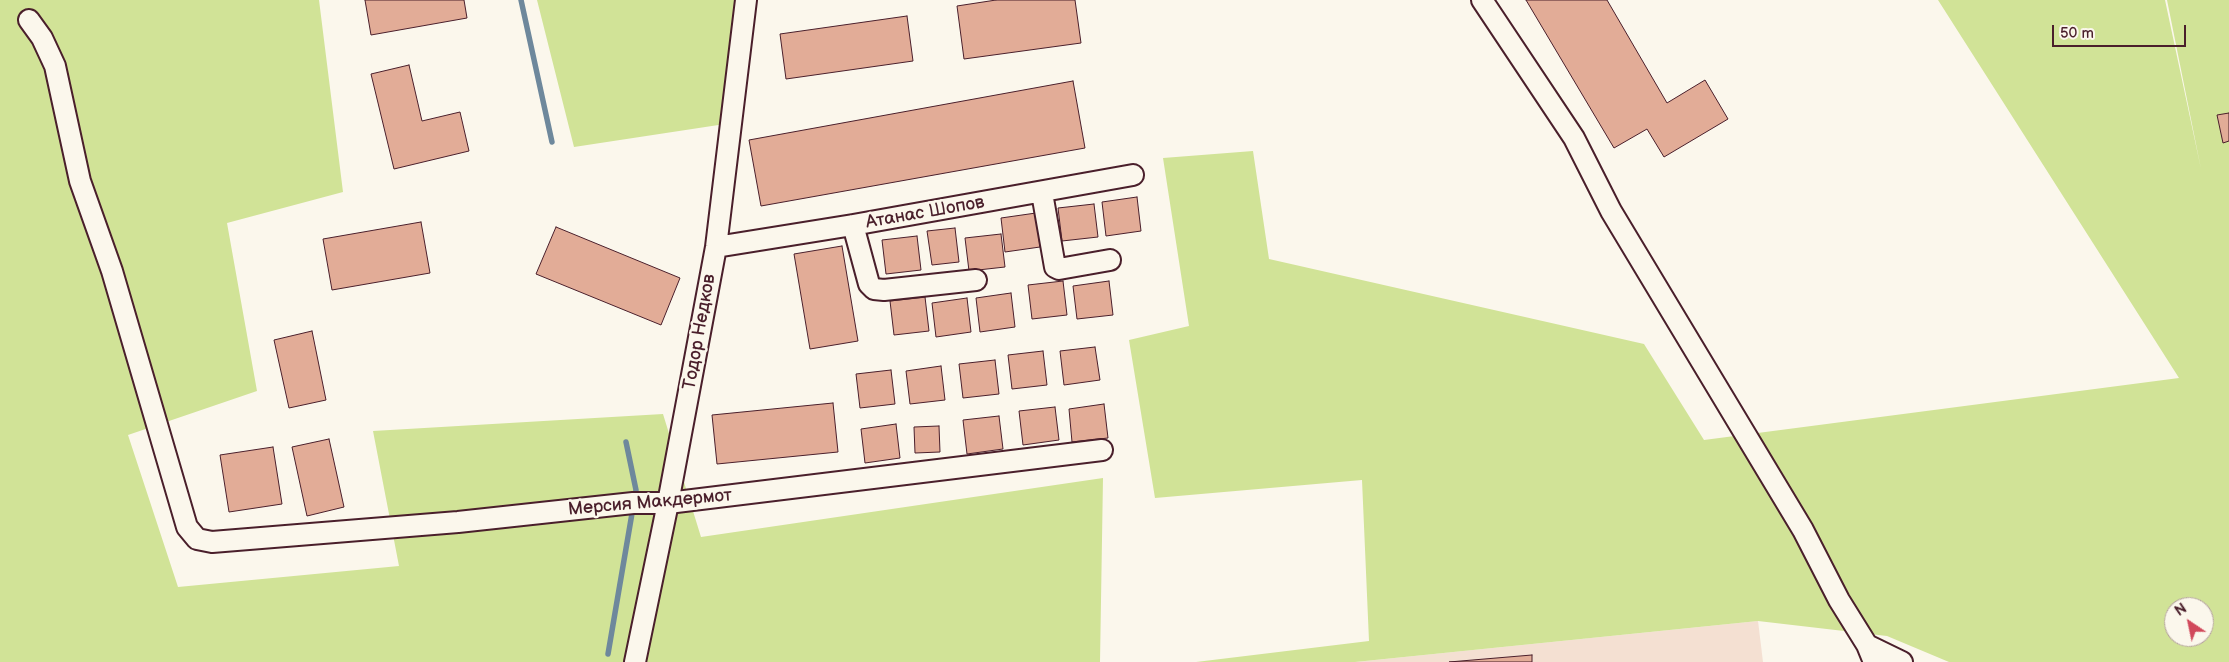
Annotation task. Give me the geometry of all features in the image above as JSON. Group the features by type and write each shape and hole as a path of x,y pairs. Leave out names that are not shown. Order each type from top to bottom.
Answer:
{"street":[{"name":"Тодор Недков","path":"635,662 668,504 716,247 746,0"},
{"path":"1482,0 1574,138 1611,211 1803,530 1870,653 1902,662"},
{"name":"Мерсия Макдермот","path":"28,20 42,38 55,66 80,181 112,271 187,527 197,539 212,542 424,524 623,504 668,504 1102,450"},
{"name":"Атанас Шопов","path":"716,247 1042,193 1133,175"},
{"path":"1042,193 1055,268 1110,260"},
{"path":"853,225 869,284 874,289 884,290 976,280"}],"shaded area":[{"path":"1758,621 1763,662 1355,662"}],"green space":[{"path":"0,0 319,0 343,192 227,223 257,391 128,435 178,587 399,566 373,431 663,414 701,537 1103,478 1100,662 0,662"},
{"path":"537,0 740,0 725,124 574,147"},
{"path":"1938,0 2165,0 2201,169 2167,0 2229,0 2229,662 1949,662 1887,636 1758,621 1355,662 1196,662 1369,641 1362,480 1155,498 1129,340 1189,326 1163,158 1253,151 1269,259 1644,344 1704,440 2179,378"}],"building":[{"path":"365,0 464,0 467,18 371,35"},
{"path":"996,0 1075,0 1081,43 964,59 957,6"},
{"path":"1526,0 1607,0 1667,103 1705,80 1728,119 1664,157 1647,129 1614,148"},
{"path":"907,16 913,61 786,79 780,34"},
{"path":"409,65 422,121 460,112 469,151 394,169 371,74"},
{"path":"1073,81 1085,148 761,206 749,140"},
{"path":"2229,113 2229,141 2223,143 2217,115"},
{"path":"1137,197 1141,231 1106,236 1102,202"},
{"path":"1094,204 1098,237 1062,241 1058,208"},
{"path":"1036,213 1040,247 1005,252 1001,218"},
{"path":"421,222 430,273 332,290 323,239"},
{"path":"556,227 680,278 661,325 536,274"},
{"path":"955,228 959,262 932,265 927,231"},
{"path":"1001,234 1005,267 969,271 965,238"},
{"path":"917,236 921,270 886,274 882,240"},
{"path":"842,246 858,341 810,349 794,254"},
{"path":"1063,281 1067,315 1032,319 1028,285"},
{"path":"1109,281 1113,315 1077,319 1073,286"},
{"path":"1011,293 1015,327 980,332 976,298"},
{"path":"925,297 929,331 894,335 890,301"},
{"path":"967,298 971,332 936,337 932,303"},
{"path":"312,331 326,400 289,408 274,340"},
{"path":"1095,347 1100,380 1064,385 1060,351"},
{"path":"1043,351 1047,385 1012,389 1008,355"},
{"path":"995,360 999,394 963,398 959,364"},
{"path":"941,366 945,400 910,404 906,371"},
{"path":"891,370 895,404 860,408 856,374"},
{"path":"833,403 838,452 717,464 712,415"},
{"path":"1104,404 1108,438 1072,442 1069,409"},
{"path":"1055,407 1059,440 1023,445 1019,411"},
{"path":"999,416 1003,449 967,454 963,420"},
{"path":"896,424 900,458 865,463 861,429"},
{"path":"939,426 940,452 915,453 914,427"},
{"path":"329,439 344,507 307,516 292,447"},
{"path":"273,447 282,504 229,512 220,455"},
{"path":"1532,655 1532,662 1449,662"}],"waterway":[{"path":"521,0 552,142"},
{"path":"608,654 636,490 626,442"}]}
